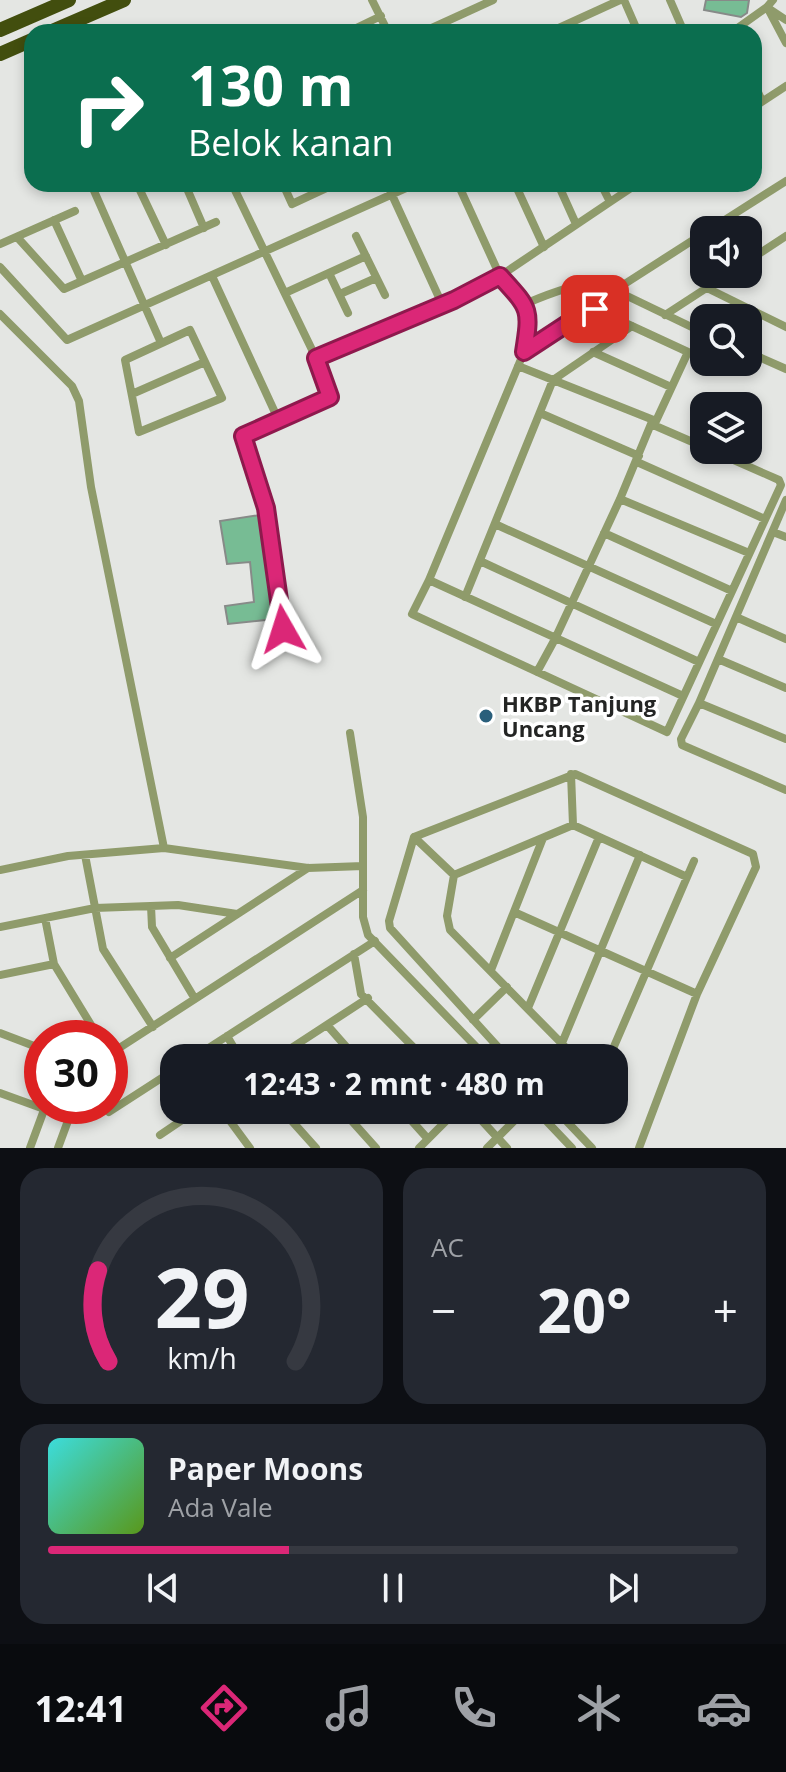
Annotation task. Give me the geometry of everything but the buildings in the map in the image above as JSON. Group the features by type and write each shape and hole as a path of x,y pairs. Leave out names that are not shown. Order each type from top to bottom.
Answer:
{"highway":[{"path":"0,30 69,0"},
{"path":"68,24 124,0"},
{"path":"0,54 24,44"}],"street":[{"path":"372,0 384,24"},
{"path":"449,24 493,0"},
{"path":"568,24 622,0 634,24"},
{"path":"670,0 680,24"},
{"path":"770,4 786,20"},
{"path":"743,24 770,4"},
{"path":"770,4 786,43"},
{"path":"364,24 381,16"},
{"path":"762,101 786,86"},
{"path":"731,216 786,181"},
{"path":"95,192 161,343"},
{"path":"144,192 166,245"},
{"path":"188,192 204,228"},
{"path":"236,192 316,358 330,397 243,436 266,508 283,629"},
{"path":"287,192 292,204 318,192"},
{"path":"391,192 442,304"},
{"path":"0,267 67,340 398,192"},
{"path":"462,192 500,276 525,304 529,319 524,352 412,614 667,732 749,553 771,517 786,500"},
{"path":"519,192 544,247"},
{"path":"562,192 576,224"},
{"path":"605,192 610,202"},
{"path":"316,358 500,276 625,192"},
{"path":"0,244 75,211"},
{"path":"54,220 82,281"},
{"path":"17,237 64,289 216,222"},
{"path":"356,236 385,295"},
{"path":"762,252 786,236"},
{"path":"525,304 562,288 584,283 623,285 690,242"},
{"path":"285,293 366,256"},
{"path":"329,273 348,313"},
{"path":"212,276 278,419"},
{"path":"340,294 376,278"},
{"path":"623,285 623,294 690,327"},
{"path":"665,315 707,288 786,327"},
{"path":"524,352 585,312 595,309 688,352 537,672"},
{"path":"0,314 72,386 79,401 91,487 164,848"},
{"path":"465,597 553,380 632,326"},
{"path":"190,330 222,398 139,432 125,360 161,343 190,330"},
{"path":"593,352 671,387"},
{"path":"762,358 786,369"},
{"path":"132,394 205,362"},
{"path":"518,366 690,440"},
{"path":"540,413 771,517"},
{"path":"743,464 779,480 781,485 771,517 773,532 681,739 682,745 785,788"},
{"path":"620,499 749,553"},
{"path":"495,524 716,624"},
{"path":"773,532 786,537"},
{"path":"604,533 732,591"},
{"path":"480,561 699,662"},
{"path":"429,580 683,696"},
{"path":"736,617 786,639"},
{"path":"718,659 786,688"},
{"path":"699,703 786,739"},
{"path":"350,733 363,817 363,917 368,935 474,1044"},
{"path":"571,774 573,825"},
{"path":"414,837 571,774 755,857 756,867 697,994 639,1148"},
{"path":"454,875 573,825 687,877"},
{"path":"414,837 454,875"},
{"path":"414,837 389,921 390,928 495,1044"},
{"path":"528,1008 599,837"},
{"path":"491,970 543,838"},
{"path":"0,870 85,855 164,848 308,868 363,866"},
{"path":"85,855 103,949 153,1027"},
{"path":"454,875 447,916 450,930 562,1043 640,855"},
{"path":"615,1044 694,861"},
{"path":"170,958 308,868"},
{"path":"128,1043 363,890"},
{"path":"0,927 95,908 178,905 237,914"},
{"path":"151,906 152,927 195,999"},
{"path":"514,912 697,994"},
{"path":"45,918 54,964 88,1020"},
{"path":"215,1044 375,941"},
{"path":"354,954 359,988 411,1044"},
{"path":"0,975 54,964"},
{"path":"473,1020 507,987"},
{"path":"297,1044 368,998"},
{"path":"327,1025 344,1044"},
{"path":"0,1033 24,1042"},
{"path":"227,1036 232,1044"},
{"path":"128,1100 160,1079"},
{"path":"0,1093 24,1102"},
{"path":"30,1148 39,1124"},
{"path":"58,1148 67,1124"},
{"path":"160,1135 176,1124"},
{"path":"232,1124 250,1148"},
{"path":"295,1124 316,1148"},
{"path":"355,1124 376,1148"},
{"path":"415,1124 428,1139"},
{"path":"419,1148 443,1124"},
{"path":"485,1124 507,1148"},
{"path":"487,1148 510,1124"},
{"path":"549,1124 572,1148"},
{"path":"569,1124 592,1148"}],"place":[{"name":"HKBP Tanjung Uncang","path":"486,716"}],"route":[{"path":"283,629 266,508 243,436 330,397 316,358 454,300 500,276 525,304 529,319 524,352 585,312 595,309"}]}
